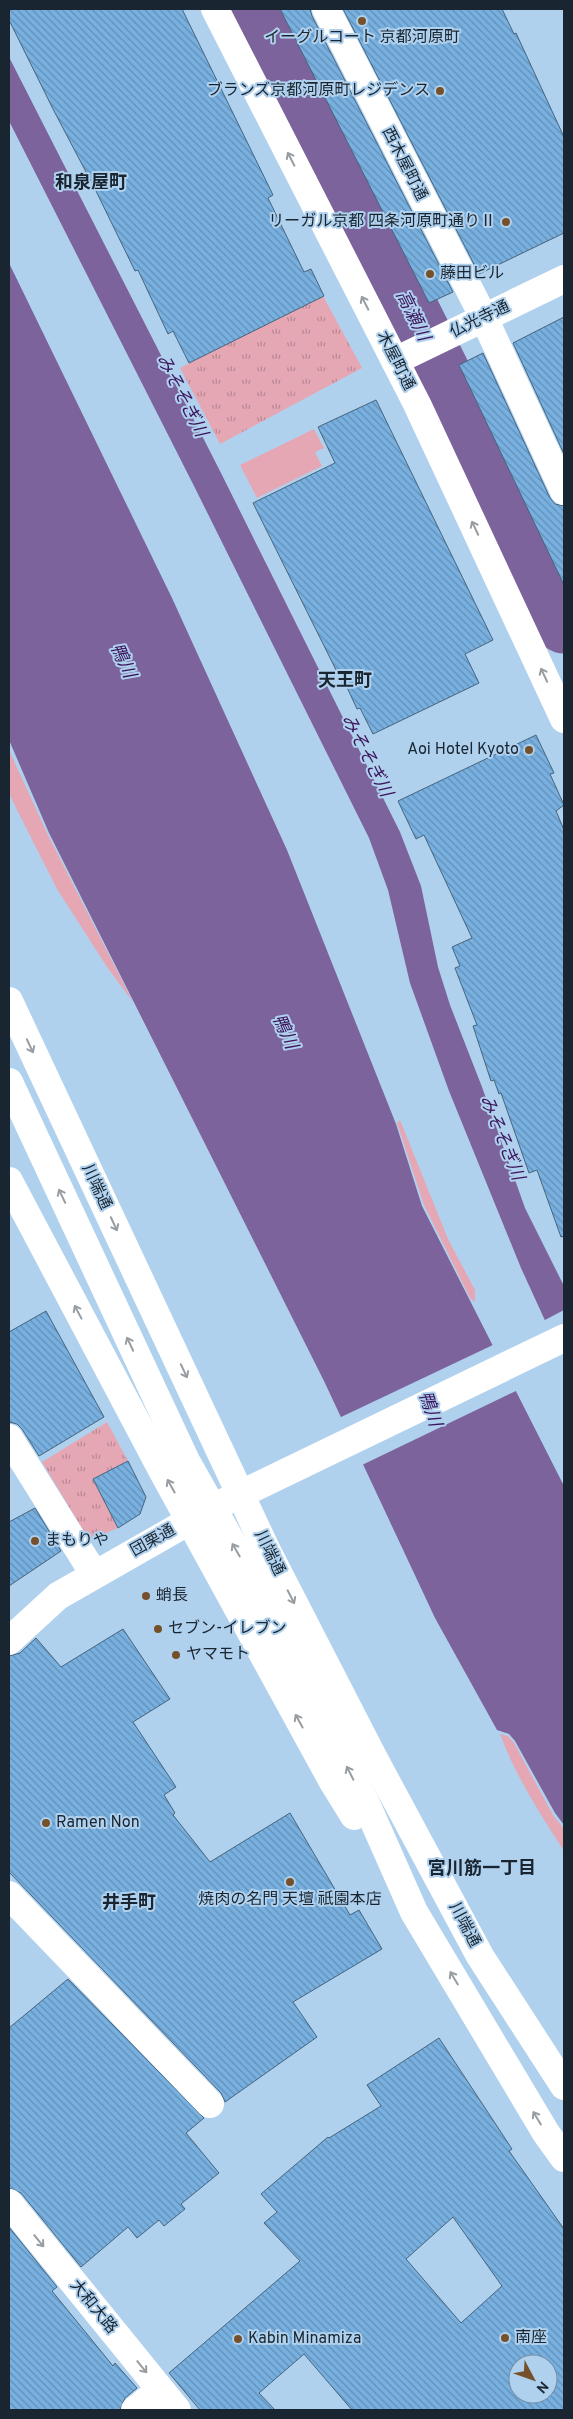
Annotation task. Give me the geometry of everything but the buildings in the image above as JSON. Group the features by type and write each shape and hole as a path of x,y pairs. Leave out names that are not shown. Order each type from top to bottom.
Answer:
{"street":[{"name":"木屋町通","path":"215,9 404,357 564,719"},
{"name":"西木屋町通","path":"326,9 478,321 564,492"},
{"name":"仏光寺通","path":"404,357 564,279"},
{"name":"川端通","path":"9,1002 266,1549 372,1755 480,1956 564,2086"},
{"path":"9,1082 182,1452 200,1514"},
{"path":"9,1181 200,1514 333,1782 414,1912 529,2104 564,2158"},
{"name":"団栗通","path":"9,1641 58,1596 200,1514 564,1338"},
{"path":"9,1438 94,1574"},
{"path":"9,1895 210,2104"},
{"name":"大和大路","path":"9,2203 177,2410"},
{"path":"136,2410 160,2390"}],"green space":[{"path":"322,294 362,368 220,444 180,368"},
{"path":"314,429 324,448 315,452 322,466 257,498 240,465"},
{"path":"9,750 48,835 133,1002 107,967 57,889 15,806 9,793"},
{"path":"400,1120 448,1239 475,1290 475,1302 470,1298 424,1205 397,1123"},
{"path":"107,1422 128,1461 93,1479 118,1528 89,1540 42,1462"},
{"path":"500,1734 508,1736 514,1743 553,1815 564,1829 564,1851 537,1809"}],"water":[{"name":"みそそぎ川","path":"9,57 221,473 400,832 421,886 438,967 450,1005 482,1087 525,1208 564,1286 564,1362 521,1268 449,1091 410,983 388,890 369,838 194,486 9,121"},
{"name":"鴨川","path":"9,263 172,598 287,850 396,1124 422,1206 564,1486 564,1825 555,1813 515,1741 509,1734 497,1730 435,1618 324,1381 49,833 9,740"}],"pier":[{"path":"564,1310 564,1364 543,1321"},
{"path":"495,1344 518,1390 362,1465 339,1418"}],"waterway":[{"name":"高瀬川","path":"259,9 564,623"}],"place":[{"name":"イーグルコート 京都河原町","path":"362,21"},
{"name":"ブランズ京都河原町レジデンス","path":"440,91"},
{"name":"リーガル京都 四条河原町通りⅡ","path":"506,222"},
{"name":"藤田ビル","path":"430,274"},
{"name":"Aoi Hotel Kyoto","path":"529,750"},
{"name":"まもりや","path":"35,1541"},
{"name":"蛸長","path":"146,1596"},
{"name":"セブン-イレブン","path":"158,1629"},
{"name":"ヤマモト","path":"176,1655"},
{"name":"Ramen Non","path":"46,1823"},
{"name":"焼肉の名門 天壇 祇園本店","path":"290,1882"},
{"name":"南座","path":"505,2338"},
{"name":"Kabin Minamiza","path":"238,2339"}],"district":[{"name":"和泉屋町","path":"91,183"},
{"name":"天王町","path":"345,681"},
{"name":"宮川筋一丁目","path":"482,1869"},
{"name":"井手町","path":"129,1903"}]}
